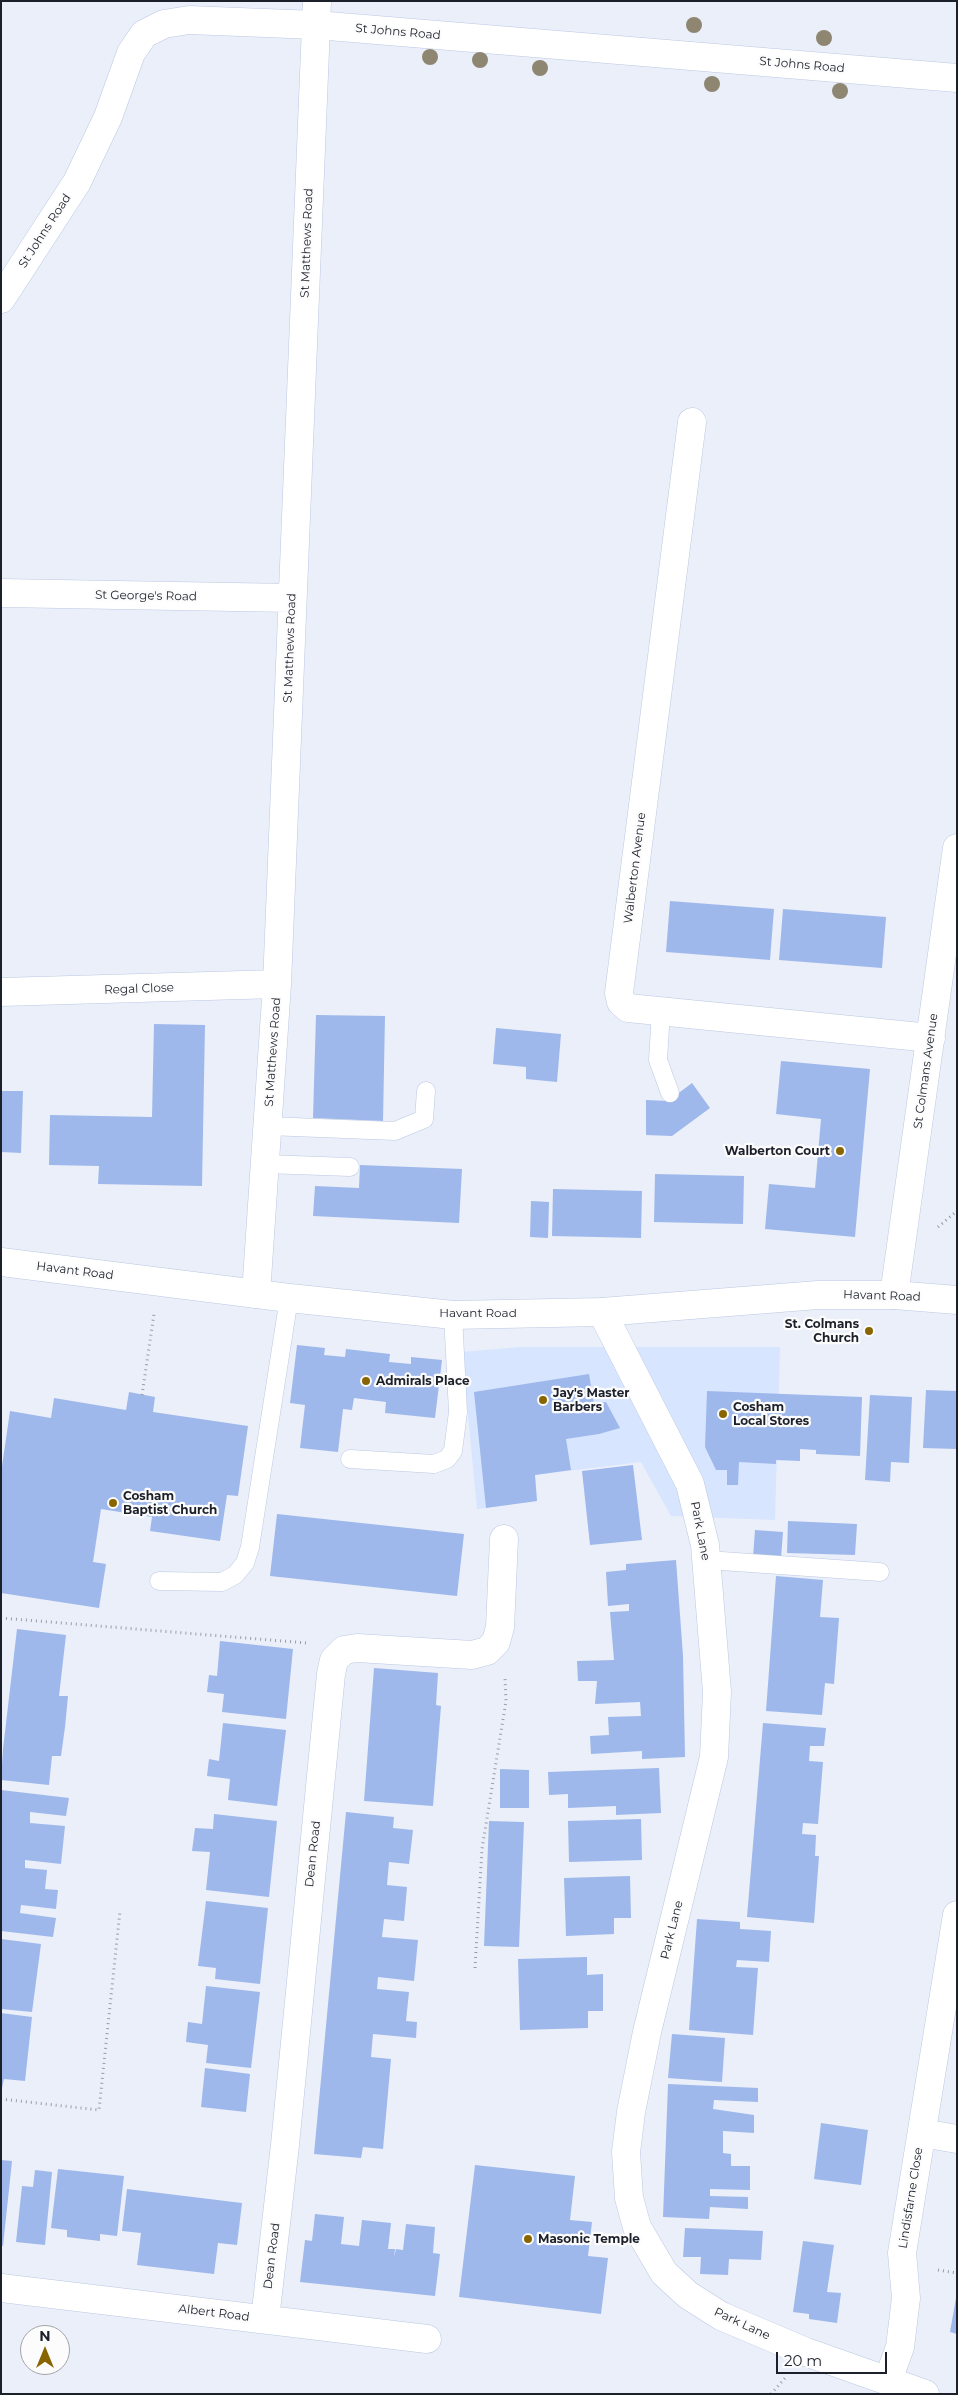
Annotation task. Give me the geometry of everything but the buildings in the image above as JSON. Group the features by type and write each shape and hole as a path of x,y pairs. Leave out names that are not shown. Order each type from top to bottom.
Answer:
{"street":[{"name":"St Johns Road","path":"1,299 77,182 108,117 131,53 144,34 164,24 190,20 316,13 957,78"},
{"name":"St Matthews Road","path":"256,1294 277,984 316,13"},
{"name":"Walberton Avenue","path":"692,422 619,993 621,1002 628,1008 661,1012 931,1038"},
{"name":"St George's Road","path":"1,594 292,598"},
{"name":"St Colmans Avenue","path":"894,1295 931,1038 949,963 957,848"},
{"name":"Regal Close","path":"1,992 277,984"},
{"name":"Havant Road","path":"1,1262 289,1298 452,1315 602,1312 818,1295 894,1295 957,1300"},
{"name":"Park Lane","path":"602,1312 690,1484 705,1545 717,1692 714,1757 647,2032 631,2112 626,2152 629,2198 637,2227 651,2254 664,2273 688,2295 721,2316 806,2352 925,2394"},
{"path":"344,1650 357,1648 472,1655 487,1651 496,1642 500,1627 504,1539"},
{"name":"Dean Road","path":"265,2319 286,2135 331,1674 334,1660 344,1650"},
{"name":"Lindisfarne Close","path":"888,2380 900,2347 906,2298 902,2253 957,1915"},
{"name":"Lindisfarne Close","path":"922,2133 957,2139"},
{"name":"Albert Road","path":"1,2288 427,2339"}],"lane":[{"path":"661,1012 658,1060 670,1093"},
{"path":"268,1126 395,1131 424,1119 426,1091"},
{"path":"265,1164 350,1167"},
{"path":"159,1581 222,1582 235,1575 245,1564 250,1547 289,1298"},
{"path":"350,1459 434,1464 447,1459 453,1451 458,1412 452,1315"},
{"path":"706,1560 880,1572"}],"path":[{"path":"142,1395 158,1282"},
{"path":"1,1618 310,1644 344,1650"},
{"path":"475,1968 482,1849 506,1701 505,1673 492,1646"},
{"path":"1,2099 99,2110 120,1911"}],"shaded area":[{"path":"521,1347 780,1347 775,1520 671,1516 641,1462 535,1475 537,1501 477,1509 462,1352"}],"place":[{"name":"Walberton Court","path":"840,1151"},
{"name":"St. Colmans Church","path":"869,1331"},
{"name":"Admirals Place","path":"366,1381"},
{"name":"Jay's Master Barbers","path":"543,1400"},
{"name":"Cosham Local Stores","path":"723,1414"},
{"name":"Cosham Baptist Church","path":"113,1503"},
{"name":"Masonic Temple","path":"528,2239"}]}
